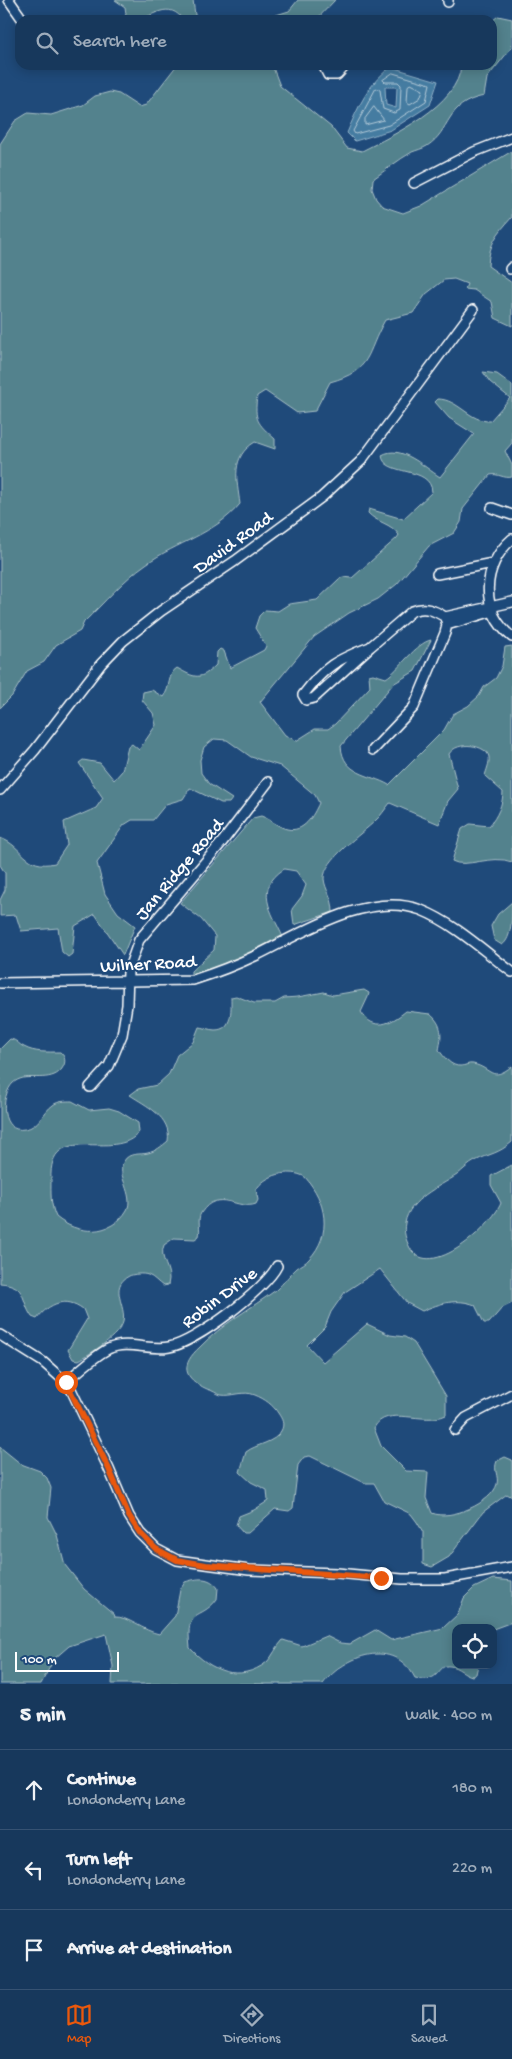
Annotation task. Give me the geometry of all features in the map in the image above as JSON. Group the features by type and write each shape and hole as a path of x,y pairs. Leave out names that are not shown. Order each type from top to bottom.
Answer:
{"street":[{"path":"10,0 20,15"},
{"path":"325,70 328,76 337,75 342,70"},
{"path":"414,182 474,152 512,137"},
{"name":"David Road","path":"0,790 34,750 101,664 134,631 235,560 343,479 361,462 473,310"},
{"path":"492,508 512,515"},
{"path":"512,539 493,563 489,584 492,608 500,624 512,637"},
{"path":"437,574 493,563"},
{"path":"446,621 512,602"},
{"path":"370,647 344,657 321,672 303,695 306,700 314,698 412,611 420,608 434,610 446,621"},
{"path":"373,750 414,707 436,660 446,621"},
{"name":"Jan Ridge Road","path":"90,1087 109,1066 118,1048 127,1005 127,982 132,954 139,940 223,840 268,782"},
{"name":"Wilner Road","path":"0,983 193,980 220,972 354,910 398,906 420,910 439,919 512,972"},
{"name":"Robin Drive","path":"66,1382 95,1357 109,1349 139,1346 167,1348 195,1337 268,1280 277,1266"},
{"path":"0,1335 43,1362 66,1382 109,1469 129,1516 140,1533 156,1549 177,1560 249,1570 337,1573 402,1579 445,1579 512,1567"},
{"path":"455,1430 466,1418 512,1394"}],"green space":[{"path":"115,0 193,0 195,15 179,15 167,10 150,15 126,15 125,7"},
{"path":"298,0 335,0 321,15 276,15 289,11"},
{"path":"497,17 512,19 512,47 497,66"},
{"path":"173,70 274,70 280,86 331,127 347,148 362,151 406,127 437,106 449,93 457,80 460,70 493,70 487,78 484,96 462,105 455,111 435,140 407,155 373,179 372,189 376,199 382,206 403,213 421,206 512,151 512,217 492,245 488,266 512,283 512,326 495,318 492,302 474,290 465,289 467,284 454,279 444,280 426,294 413,313 385,320 366,360 354,372 330,382 315,411 297,413 265,391 257,396 256,411 258,420 264,429 275,439 275,449 255,442 242,455 238,462 237,470 240,504 219,523 158,556 130,577 84,622 80,631 56,645 44,662 27,671 12,696 0,708 0,144 15,121 28,113 51,115 83,105 95,96 110,92 119,94 139,107 146,105"},
{"path":"483,372 497,374 512,385 512,443 505,451 512,465 512,477 490,475 463,509 461,522 454,533 429,546 397,584 378,599 349,613 314,637 260,702 285,735 296,741 315,729 328,729 335,724 370,687 369,675 373,674 386,678 419,646 431,640 415,671 393,684 341,746 343,756 352,768 389,785 444,730 453,714 468,706 479,696 484,687 496,678 502,666 505,647 512,646 512,862 496,860 457,863 452,861 462,829 470,824 489,826 499,810 503,792 485,776 489,757 483,749 471,746 458,747 449,754 458,789 448,801 439,824 390,803 377,819 337,855 325,872 324,879 332,902 333,912 294,925 292,909 302,896 306,885 296,871 284,869 275,877 267,892 270,909 283,937 222,966 198,975 191,975 191,971 214,950 215,936 201,919 180,903 253,818 261,816 284,828 293,830 303,826 311,818 319,803 315,795 280,766 251,757 227,740 214,739 204,747 200,760 201,773 209,784 232,799 229,803 221,803 190,788 183,799 166,804 153,820 132,820 124,825 97,863 105,894 118,913 135,926 123,955 95,914 75,926 72,954 68,957 62,952 58,928 21,931 16,915 0,916 0,900 5,890 5,873 0,865 0,838 14,846 30,860 45,864 55,863 67,845 64,822 96,808 103,798 79,763 83,760 100,763 114,780 122,771 128,747 132,744 139,750 156,725 153,713 142,700 143,692 152,690 163,697 172,674 177,668 193,676 206,674 216,665 217,652 220,649 224,651 230,668 264,650 266,646 255,628 259,616 265,610 278,611 289,604 317,600 339,579 343,577 352,578 397,538 399,535 396,531 368,513 369,509 403,519 432,492 430,484 424,478 390,466 384,462 382,455 389,452 404,454 440,477 474,434 449,418 435,402 438,399 445,400 476,418 490,421 510,398 490,382"},
{"path":"512,902 510,932 502,945 494,940 491,926 498,914"},
{"path":"364,990 369,993 361,1012 371,1022 382,1024 406,1011 430,1014 437,1022 440,1030 439,1050 454,1065 473,1064 495,1074 505,1071 512,1066 512,1142 498,1151 473,1162 457,1175 418,1200 408,1215 404,1230 410,1248 419,1257 431,1259 445,1255 460,1247 486,1225 501,1203 491,1185 491,1176 512,1165 512,1303 502,1308 489,1323 484,1323 475,1305 468,1303 448,1302 422,1311 407,1303 380,1269 345,1292 331,1312 325,1327 307,1345 323,1362 367,1324 390,1335 405,1337 414,1343 446,1396 446,1415 437,1418 387,1417 374,1428 381,1446 406,1471 428,1472 426,1498 432,1513 449,1515 479,1504 494,1491 497,1484 497,1461 505,1457 512,1460 512,1497 507,1494 483,1512 449,1557 432,1567 423,1564 423,1532 411,1514 384,1501 374,1483 365,1483 310,1456 304,1457 298,1465 293,1508 289,1511 275,1509 248,1533 243,1533 236,1525 239,1516 254,1510 268,1501 267,1490 251,1482 240,1472 246,1452 270,1441 278,1435 283,1426 282,1422 274,1407 259,1397 246,1393 221,1395 199,1385 189,1376 187,1365 194,1354 209,1339 276,1290 317,1249 324,1228 324,1218 318,1196 305,1177 299,1174 285,1173 265,1180 256,1190 258,1200 256,1204 242,1205 221,1201 208,1205 200,1215 199,1236 195,1239 174,1238 164,1245 163,1255 169,1274 168,1285 163,1286 152,1277 143,1274 131,1275 123,1280 119,1291 124,1316 121,1327 104,1344 79,1360 73,1359 68,1350 87,1319 83,1309 70,1303 58,1303 52,1305 37,1319 32,1317 28,1311 19,1290 9,1284 0,1283 0,1049 10,1039 32,1050 60,1052 64,1056 65,1061 61,1070 56,1074 46,1077 23,1078 13,1083 6,1096 4,1105 7,1120 11,1126 17,1129 30,1128 53,1105 70,1101 89,1110 109,1108 119,1111 138,1123 139,1132 128,1141 115,1144 71,1146 60,1151 53,1161 51,1194 56,1217 64,1223 83,1230 103,1229 120,1219 129,1204 122,1172 126,1158 132,1155 151,1152 168,1141 166,1125 162,1119 150,1108 130,1095 138,1089 157,1085 169,1074 177,1055 193,1042 199,1027 215,1030 225,1027 230,1018 231,997 236,996 254,1003 275,1003 284,998 324,992 333,995"},
{"path":"0,1447 21,1464 40,1471 47,1478 51,1488 48,1517 57,1535 65,1565 84,1589 114,1614 115,1617 120,1617 159,1634 175,1616 180,1590 185,1582 203,1579 215,1584 218,1588 217,1599 211,1606 195,1616 190,1625 190,1648 207,1663 225,1672 236,1673 256,1669 267,1662 283,1640 302,1646 326,1636 340,1643 350,1644 375,1630 391,1640 443,1628 458,1614 464,1598 474,1588 493,1579 512,1581 512,1622 497,1628 497,1624 452,1624 452,1667 442,1668 430,1678 415,1678 406,1665 395,1658 382,1654 369,1655 344,1665 323,1684 112,1684 113,1666 106,1634 69,1646 54,1659 41,1684 0,1684"},
{"path":"458,1669 477,1669 476,1674 472,1676"}],"water":[{"path":"387,70 401,70 438,81 430,105 391,130 355,141 347,133 364,97 376,80","holes":["385,87 397,87 396,108 386,105"]}],"route":[{"path":"66,1382 109,1469 129,1516 140,1533 156,1549 177,1560 189,1563 249,1570 337,1573 381,1578"}]}
